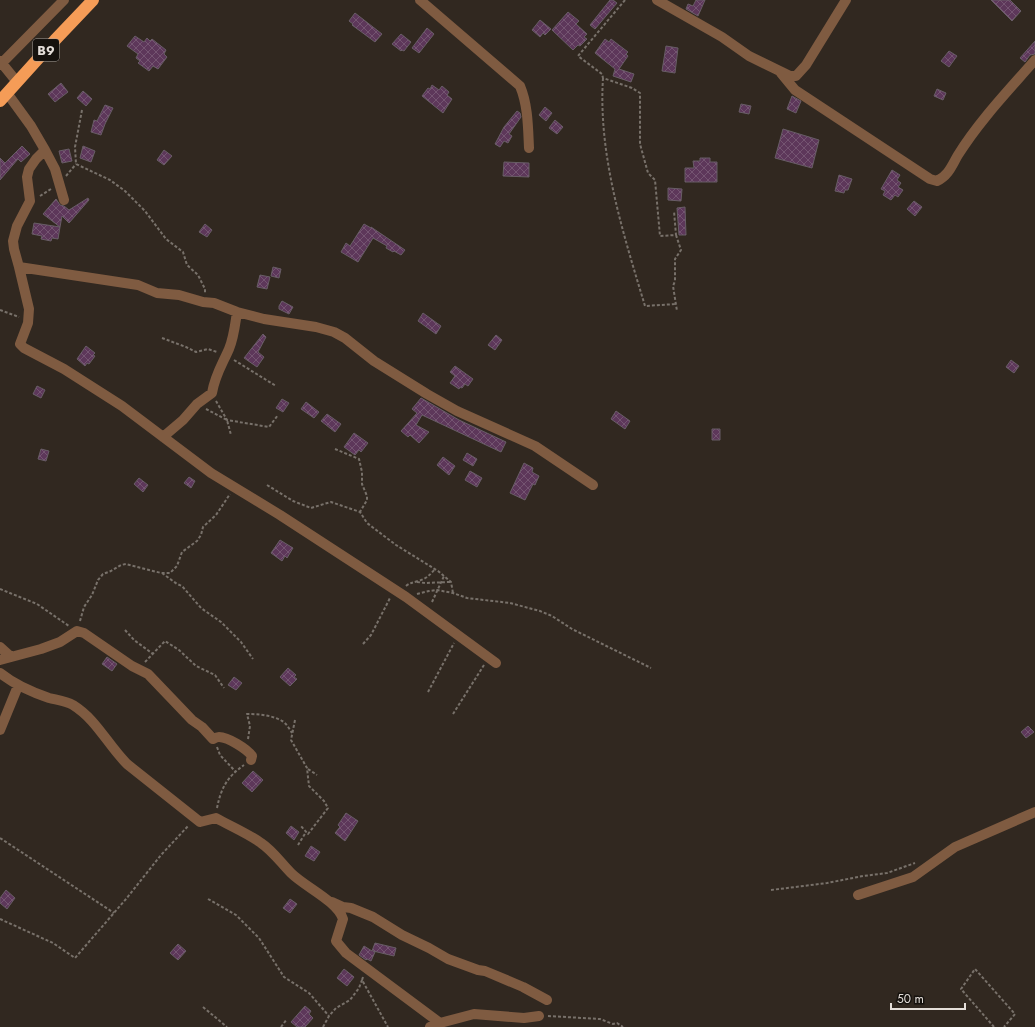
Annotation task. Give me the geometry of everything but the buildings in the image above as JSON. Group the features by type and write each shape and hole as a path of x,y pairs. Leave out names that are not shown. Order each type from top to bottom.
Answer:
{"highway":[{"name":"B9","path":"4,97 93,0"}],"street":[{"path":"17,82 1,63 64,0"},
{"path":"420,0 520,86 524,96 528,123 529,148"},
{"path":"657,0 722,37 749,56 781,73 790,76 796,76 800,72 846,0"},
{"path":"781,73 795,90 821,109 930,179 937,181 947,174 974,131 1035,60"},
{"path":"4,97 31,126 45,150 55,169 64,200"},
{"path":"45,150 29,169 27,177 30,201 17,226 13,241 29,309 28,323 20,344 24,348 64,369 122,406 211,474 286,519 406,597 492,660"},
{"path":"19,267 138,285 157,293 179,295 203,302 214,303 237,312 264,319 316,327 334,332 345,338 374,361 421,390 457,411 535,446 593,485"},
{"path":"163,437 212,393 214,380 233,337 237,312"},
{"path":"0,660 41,649 60,642 77,632 84,633 140,671 148,674 192,720 202,727 213,739 220,737 239,745 250,756"},
{"path":"0,647 11,657"},
{"path":"0,672 18,686 29,691 72,704 90,717 116,753 127,764 195,819 200,822 216,818 260,842 268,848 292,874 338,911 343,919"},
{"path":"0,730 18,686"},
{"path":"858,895 913,877 955,846 1035,812"},
{"path":"323,898 343,908 351,908 373,917 402,935 448,959 478,970 485,971 523,987 547,1000"},
{"path":"351,908 343,919 336,942 346,953 440,1023"},
{"path":"430,1027 474,1014 524,1018 539,1016"}],"path":[{"path":"625,0 578,56 602,74 603,129 617,206 644,306 676,304"},
{"path":"603,78 632,88 640,93 640,144 648,173 655,180 660,236 676,235"},
{"path":"82,110 74,147 76,164 110,180 125,191 145,211 166,239 183,252 188,265 198,275 205,289 203,302"},
{"path":"674,211 676,235 681,250 675,259 675,281 673,286 678,311"},
{"path":"0,310 28,319"},
{"path":"212,393 227,420 231,435"},
{"path":"198,404 227,420 269,427 278,415"},
{"path":"335,449 359,459 362,472 362,484 367,496 367,500 360,512"},
{"path":"267,484 293,501 311,508 331,502 360,512 367,523 396,545 451,582 453,593"},
{"path":"0,589 37,604 77,632 84,607 92,595 98,580 103,574 126,564 161,573 170,573 176,566 182,552 197,541 201,535 203,527 216,515 233,488"},
{"path":"161,573 182,586 201,608 221,622 241,642 252,659"},
{"path":"432,602 444,576"},
{"path":"417,582 451,582"},
{"path":"406,597 437,590 453,593 467,598 510,603 540,611 552,616 572,629 651,668"},
{"path":"125,630 134,640 153,654"},
{"path":"428,692 458,635"},
{"path":"140,671 165,641 179,650 196,666 216,674 224,688"},
{"path":"453,714 492,660"},
{"path":"216,818 219,798 227,779 250,756 248,738 250,726 247,714 260,714 281,720 286,724 292,733"},
{"path":"295,720 291,740 307,768 309,786 324,801 328,808 308,834 306,832"},
{"path":"213,739 220,755 235,771"},
{"path":"307,768 317,775"},
{"path":"0,919 53,943 75,958 161,855 195,819"},
{"path":"300,825 306,832"},
{"path":"298,845 306,832"},
{"path":"0,838 114,912"},
{"path":"771,890 827,884 863,876 887,873 919,862"},
{"path":"208,899 236,915 259,938 284,977 309,993 329,1016"},
{"path":"323,1027 329,1016 336,1008 350,1000 359,988 364,966"},
{"path":"994,1027 961,990 975,969 1015,1014 1004,1027"},
{"path":"362,980 388,1027"},
{"path":"203,1007 227,1027"},
{"path":"539,1016 600,1019 613,1024 617,1023 623,1027"},
{"path":"281,1027 287,1019"}]}
